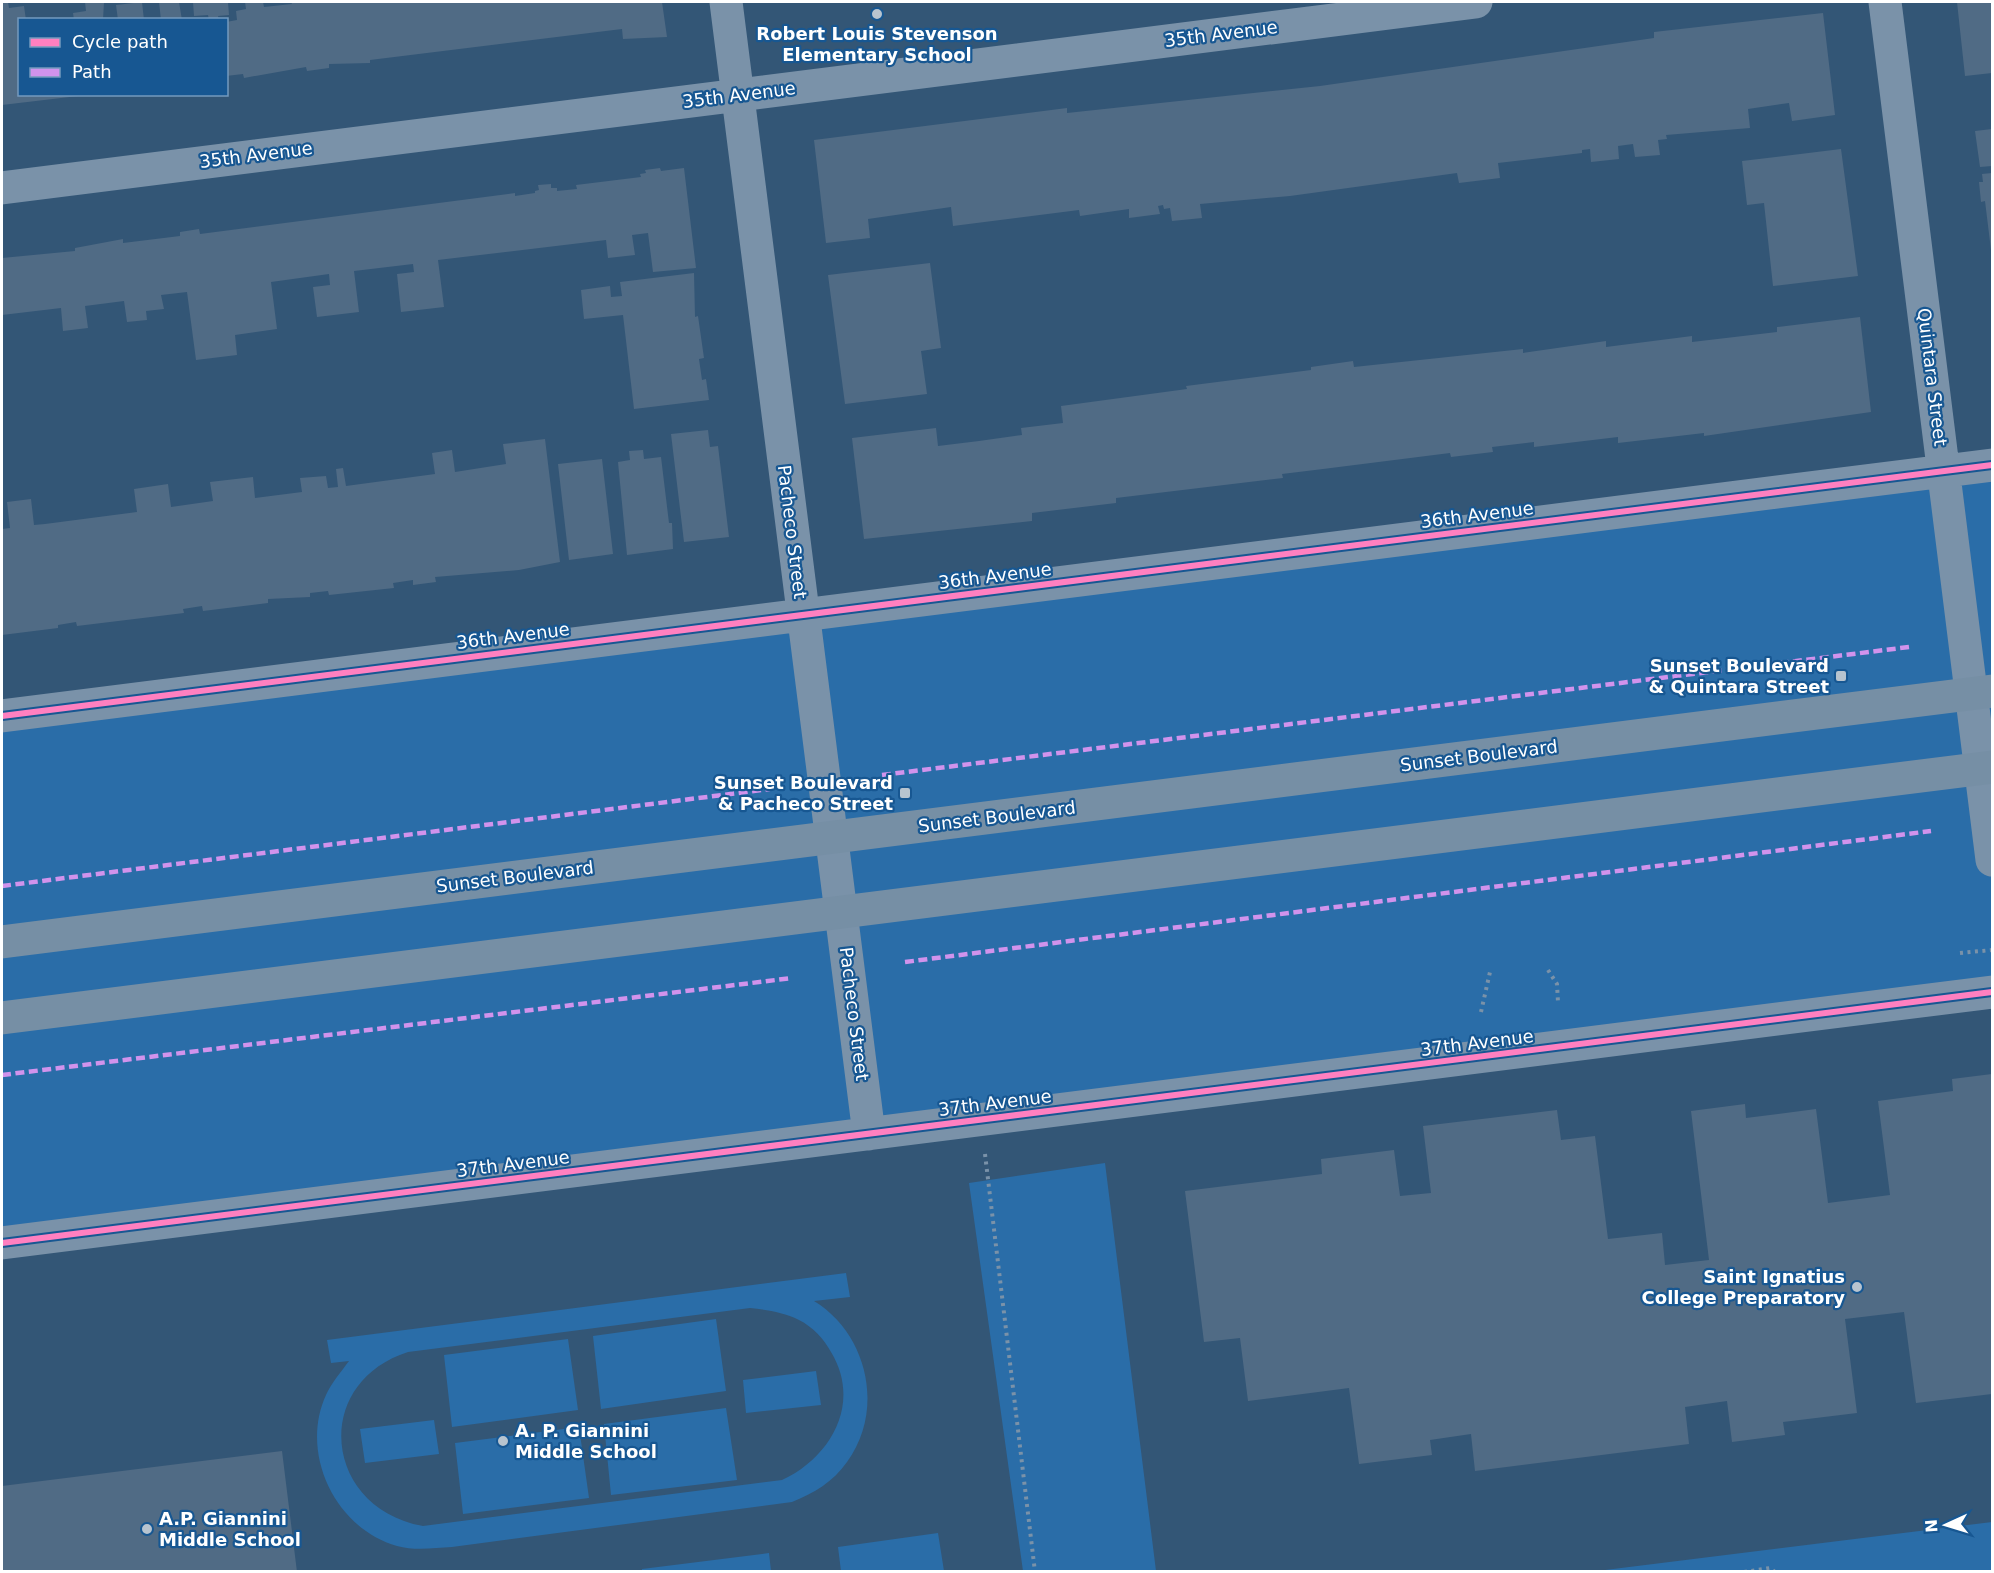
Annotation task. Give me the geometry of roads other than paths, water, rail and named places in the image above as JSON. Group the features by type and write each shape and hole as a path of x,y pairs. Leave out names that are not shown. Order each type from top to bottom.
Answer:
{"main road":[{"name":"Sunset Boulevard","path":"2,942 1982,692"},
{"path":"2,1018 1987,768"}],"street":[{"name":"Pacheco Street","path":"726,2 869,1134"},
{"name":"35th Avenue","path":"2,188 1476,2"},
{"name":"Quintara Street","path":"1885,2 1944,471 1982,692 1992,860"},
{"name":"36th Avenue","path":"2,716 1992,465"},
{"name":"37th Avenue","path":"2,1244 1992,992"}],"place":[{"name":"Robert Louis Stevenson Elementary School","path":"877,14"},
{"name":"Sunset Boulevard & Quintara Street","path":"1841,676"},
{"name":"Sunset Boulevard & Pacheco Street","path":"905,793"},
{"name":"Saint Ignatius College Preparatory","path":"1857,1287"},
{"name":"A. P. Giannini Middle School","path":"503,1441"},
{"name":"A.P. Giannini Middle School","path":"147,1529"}]}
